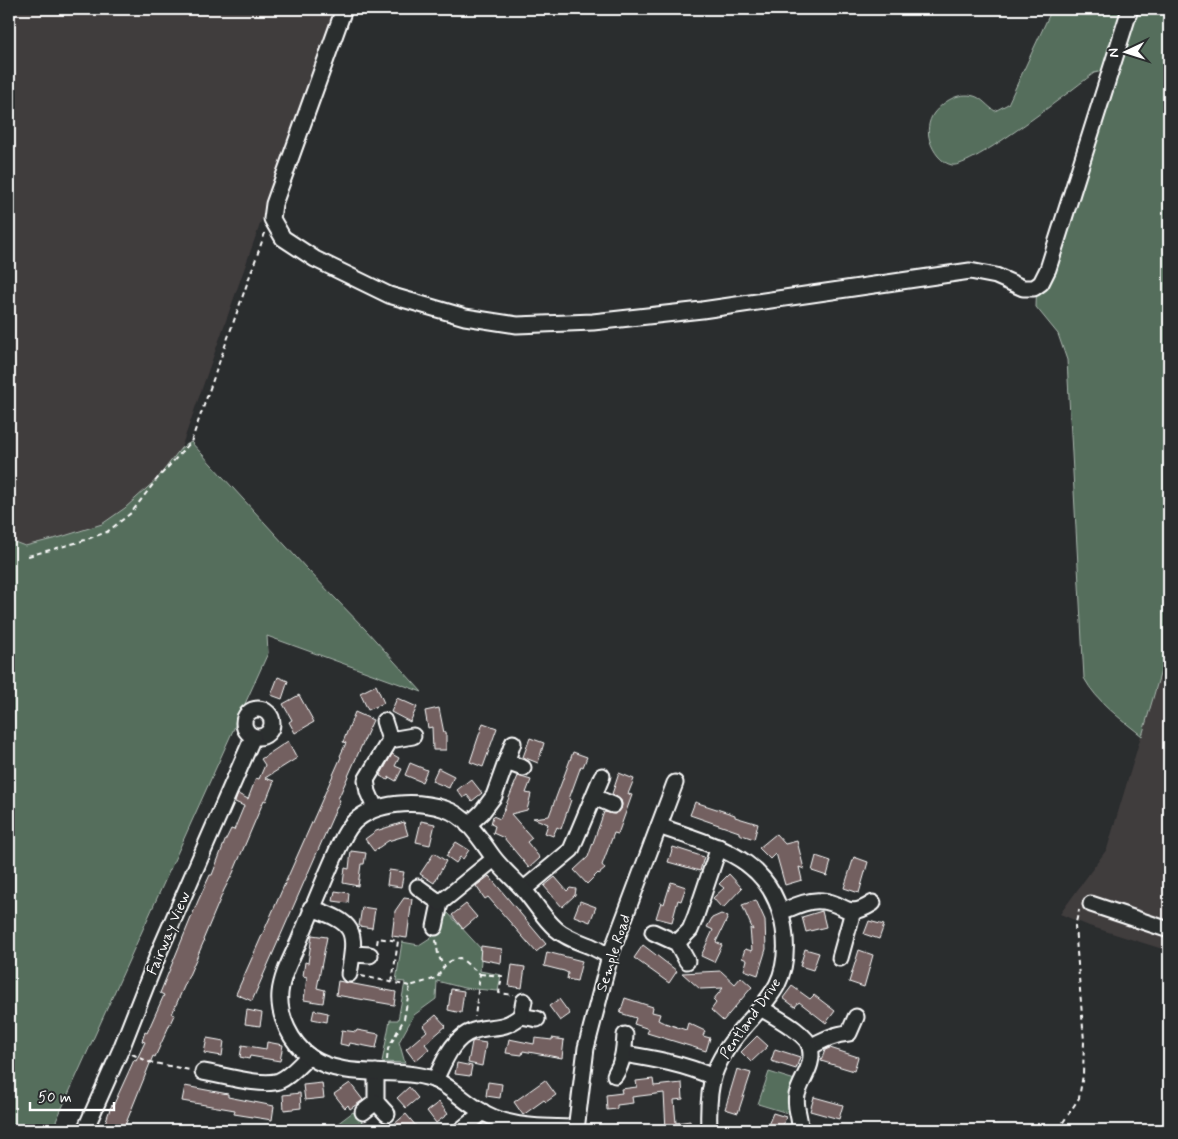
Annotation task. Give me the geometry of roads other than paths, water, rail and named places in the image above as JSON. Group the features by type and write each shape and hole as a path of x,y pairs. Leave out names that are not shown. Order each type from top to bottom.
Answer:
{"street":[{"path":"344,9 282,181 272,214 273,223 280,233 292,244 315,259 390,295 465,318 517,325 593,322 702,310 970,271 996,276 1023,288 1034,288 1041,283 1048,269 1130,9"},
{"path":"375,808 368,792 366,780 390,740 384,721"},
{"path":"390,740 413,736"},
{"name":"Fairway View","path":"85,1130 160,950 253,737"},
{"path":"468,825 482,812 494,796 513,743"},
{"path":"506,762 523,768"},
{"path":"524,889 571,850 602,776"},
{"name":"Semple Road","path":"576,1129 586,1048 610,956 675,783"},
{"path":"594,797 613,805"},
{"path":"576,1129 528,1126 500,1121 483,1112 436,1080 417,1075 327,1066 309,1056 296,1043 285,1026 280,993 284,974 345,834 354,822 375,808 403,805 432,806 450,812 476,832 494,859 524,889 555,929 574,941 591,946 610,956"},
{"name":"Pentland Drive","path":"658,826 719,848 739,858 755,870 770,886 781,912 786,952 784,969 777,985 761,1008 726,1049 712,1077 708,1105 709,1130"},
{"path":"677,943 690,930 719,848"},
{"path":"435,927 440,903 494,859"},
{"path":"418,887 440,903"},
{"path":"781,912 822,900 853,911 861,911 873,902"},
{"path":"1091,904 1169,930"},
{"path":"312,908 335,916 346,923 353,942 350,974"},
{"path":"840,958 853,911"},
{"path":"654,932 677,943 687,960"},
{"path":"353,954 370,956"},
{"path":"436,1080 452,1046 472,1031 501,1027 511,1023 521,1004 537,1019"},
{"path":"761,1008 810,1043 812,1052 810,1063 797,1095 796,1104 801,1120 800,1130"},
{"path":"810,1047 828,1037 849,1033 856,1017"},
{"path":"615,1075 624,1054 625,1036"},
{"path":"624,1054 665,1061 712,1077"},
{"path":"203,1072 228,1069 260,1082 271,1083 281,1080 309,1056"},
{"path":"363,1112 376,1102 381,1072"},
{"path":"376,1102 387,1114"},
{"path":"461,1130 483,1112"}]}
